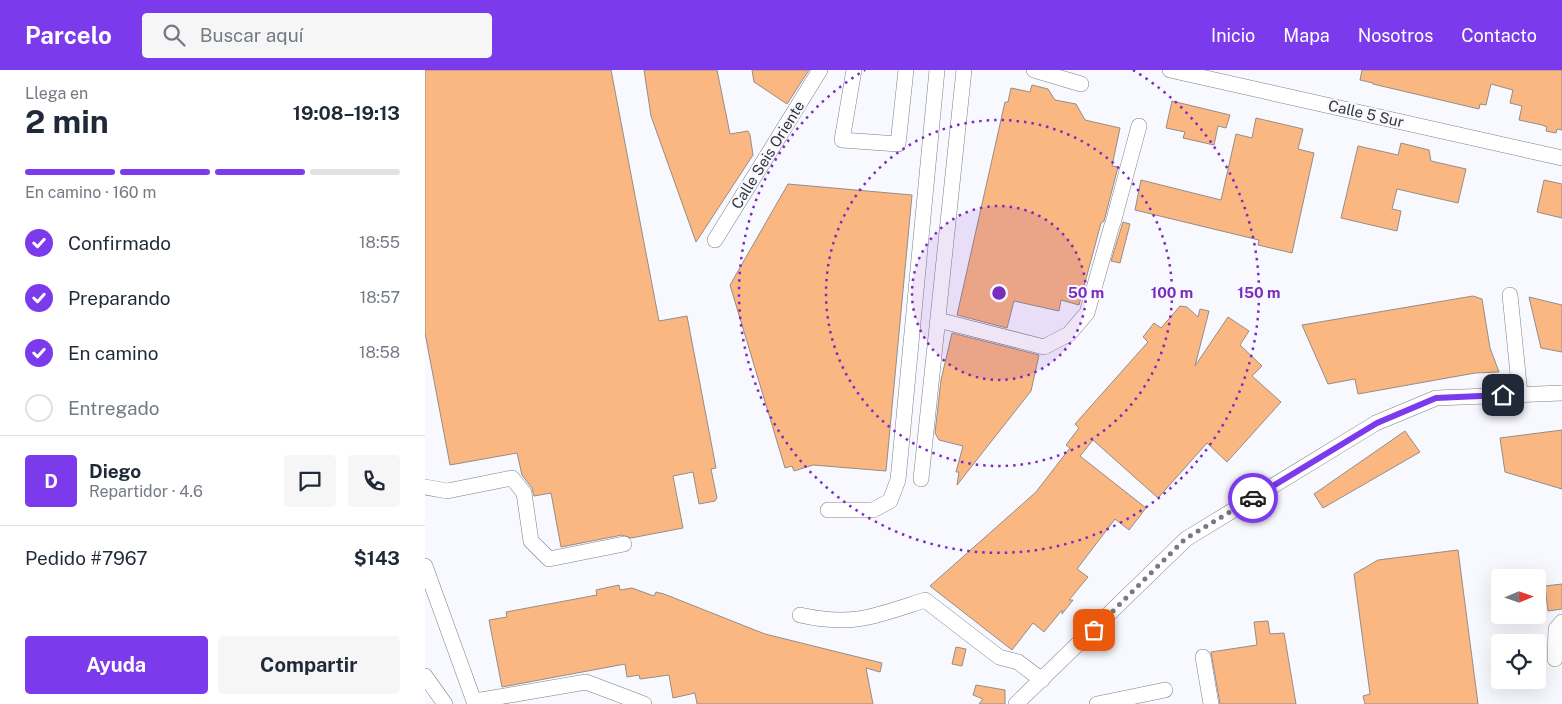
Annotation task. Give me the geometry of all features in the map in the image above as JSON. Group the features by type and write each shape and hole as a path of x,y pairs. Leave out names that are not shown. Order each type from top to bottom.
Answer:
{"street":[{"name":"Calle Seis Oriente","path":"715,240 820,70"},
{"path":"854,70 842,140 898,144 906,70"},
{"path":"828,510 873,510 890,501 898,480 937,70"},
{"path":"921,479 964,70"},
{"path":"1034,70 1081,84"},
{"name":"Calle 5 Sur","path":"1177,71 1562,158"},
{"path":"938,320 1045,347 1069,334 1087,313 1139,126"},
{"path":"1510,295 1520,394"},
{"path":"1016,704 1185,539 1377,423 1436,398 1562,393"},
{"path":"425,487 447,490 512,478 524,492 531,541 549,559 624,544"},
{"path":"425,566 475,703 587,682 644,704"},
{"path":"800,615 827,621 868,619 925,600 999,657 1019,662 1042,680"},
{"path":"1555,659 1556,629 1562,622"},
{"path":"1203,657 1211,704"},
{"path":"425,676 445,704"},
{"path":"1097,704 1165,690"}],"building":[{"path":"425,70 611,70 659,321 687,316 716,468 711,469 717,498 715,501 699,504 693,472 673,476 683,528 631,538 622,535 561,547 551,493 534,496 532,488 522,475 517,453 450,465 425,333"},
{"path":"644,70 717,70 730,134 748,131 750,135 753,155 696,242 651,116"},
{"path":"752,70 809,70 787,104 754,82"},
{"path":"1362,70 1562,70 1562,130 1557,129 1556,133 1546,131 1547,127 1519,120 1522,106 1510,103 1513,90 1491,84 1486,105 1480,104 1479,109 1360,80"},
{"path":"1032,85 1048,89 1055,100 1076,104 1085,120 1120,128 1112,166 1118,167 1079,305 1061,300 1059,311 1014,301 1007,328 957,315 1005,102 1008,102 1011,88 1030,92"},
{"path":"1172,101 1230,115 1226,128 1218,126 1214,145 1183,138 1185,132 1166,128"},
{"path":"1256,118 1303,129 1298,149 1314,153 1292,253 1258,245 1259,240 1135,210 1141,180 1221,200 1236,134 1252,138"},
{"path":"1401,143 1429,150 1431,161 1466,169 1458,203 1397,189 1392,209 1401,211 1397,231 1341,218 1358,146 1398,155"},
{"path":"1544,180 1562,184 1562,218 1537,212"},
{"path":"788,184 912,195 886,471 813,465 794,471 792,466 785,468 730,285"},
{"path":"1123,222 1130,224 1120,263 1111,261"},
{"path":"1473,296 1482,299 1490,348 1499,372 1475,373 1358,394 1355,379 1328,384 1302,325"},
{"path":"1529,297 1562,305 1562,352 1541,348"},
{"path":"1180,306 1187,307 1198,317 1200,309 1209,311 1195,366 1228,317 1249,331 1240,345 1262,366 1252,376 1281,402 1227,462 1207,443 1158,498 1093,440 1080,456 1146,508 1129,530 1115,519 1077,569 1088,577 1069,600 1073,600 1062,614 1062,610 1044,632 1033,623 1012,650 930,586 1036,492 1070,448 1066,445 1079,428 1075,424 1148,342 1143,337 1154,323 1161,328"},
{"path":"952,333 1039,355 1031,391 957,485 959,472 956,472 963,446 939,440 935,433 941,380"},
{"path":"1562,430 1562,489 1505,472 1500,438"},
{"path":"1405,431 1420,452 1323,508 1314,494"},
{"path":"1458,550 1478,704 1365,704 1363,696 1370,694 1354,574 1378,560"},
{"path":"1562,584 1562,609 1548,611 1546,586"},
{"path":"619,585 620,590 632,588 654,596 656,592 664,594 765,634 882,663 880,672 866,668 873,704 697,704 695,693 673,698 669,675 640,679 639,675 627,677 625,664 502,687 489,620 507,617 506,612 597,595 596,590"},
{"path":"1268,621 1270,634 1284,633 1296,704 1220,704 1211,652 1257,645 1254,622"},
{"path":"956,647 966,649 962,666 952,664"},
{"path":"976,685 1005,690 1005,704 979,704 983,699 973,695"}],"way so far":[{"path":"1094,630 1185,539 1253,498"}],"route":[{"path":"1253,498 1377,423 1436,398 1503,395"}]}
